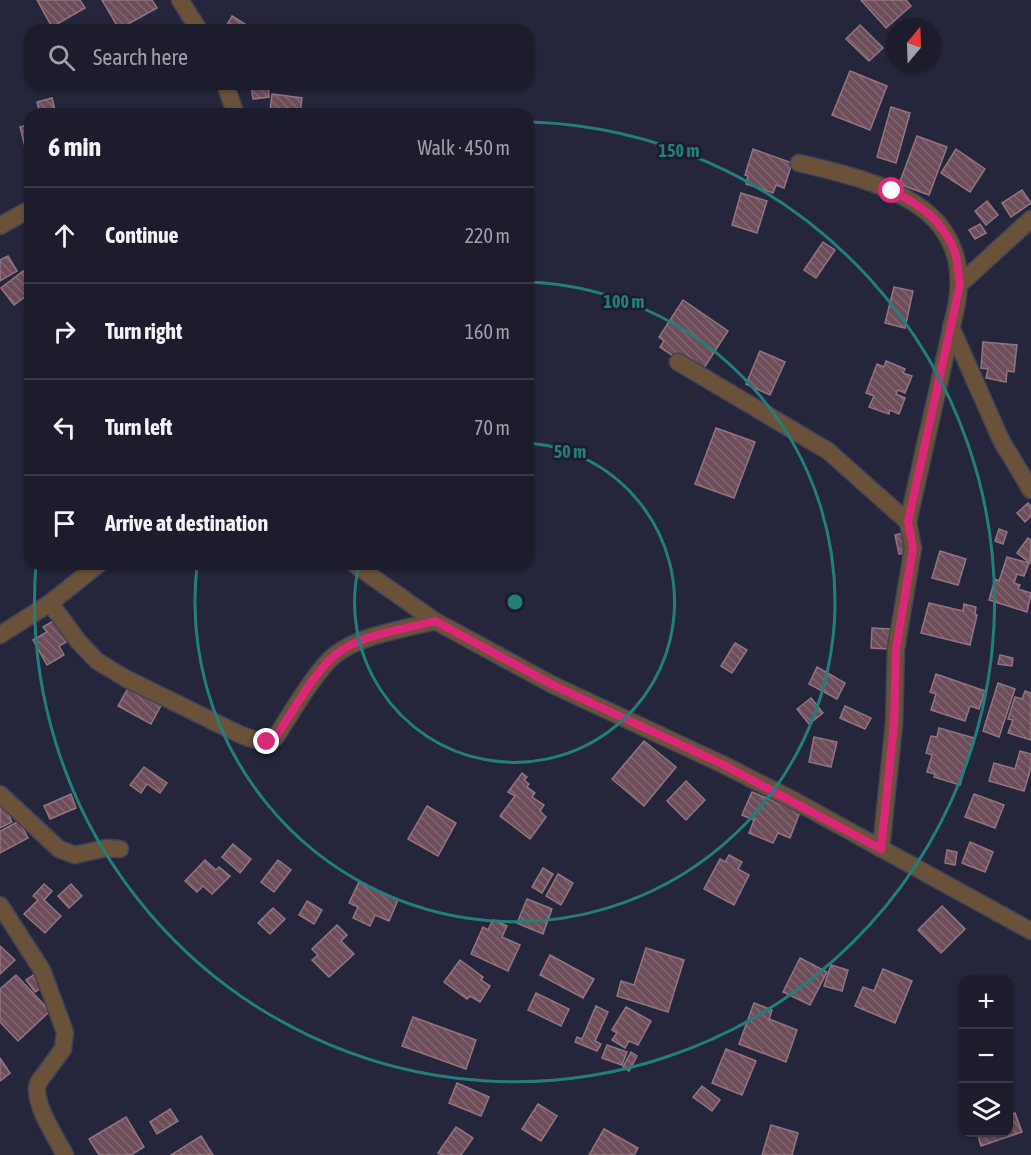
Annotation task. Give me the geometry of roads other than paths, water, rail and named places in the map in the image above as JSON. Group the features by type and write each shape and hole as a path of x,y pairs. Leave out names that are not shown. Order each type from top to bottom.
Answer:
{"street":[{"path":"180,0 195,24"},
{"path":"227,90 234,108"},
{"path":"799,163 859,179 916,203 937,220 955,252 960,284 908,522 913,548 896,649 894,724 881,849"},
{"path":"0,226 24,212"},
{"path":"960,284 1031,219"},
{"path":"951,327 1001,440 1031,490"},
{"path":"678,362 828,451 908,522"},
{"path":"0,635 50,603 91,570"},
{"path":"363,570 435,621 553,685 722,764 1031,931"},
{"path":"50,603 78,641 97,661 125,678 239,734 256,741 267,742 275,738 318,674 334,656 352,644 435,621"},
{"path":"0,794 59,849 68,854 75,855 106,848 120,849"},
{"path":"0,905 42,970 65,1032 63,1049 38,1083 36,1090 38,1102 65,1155"}]}
